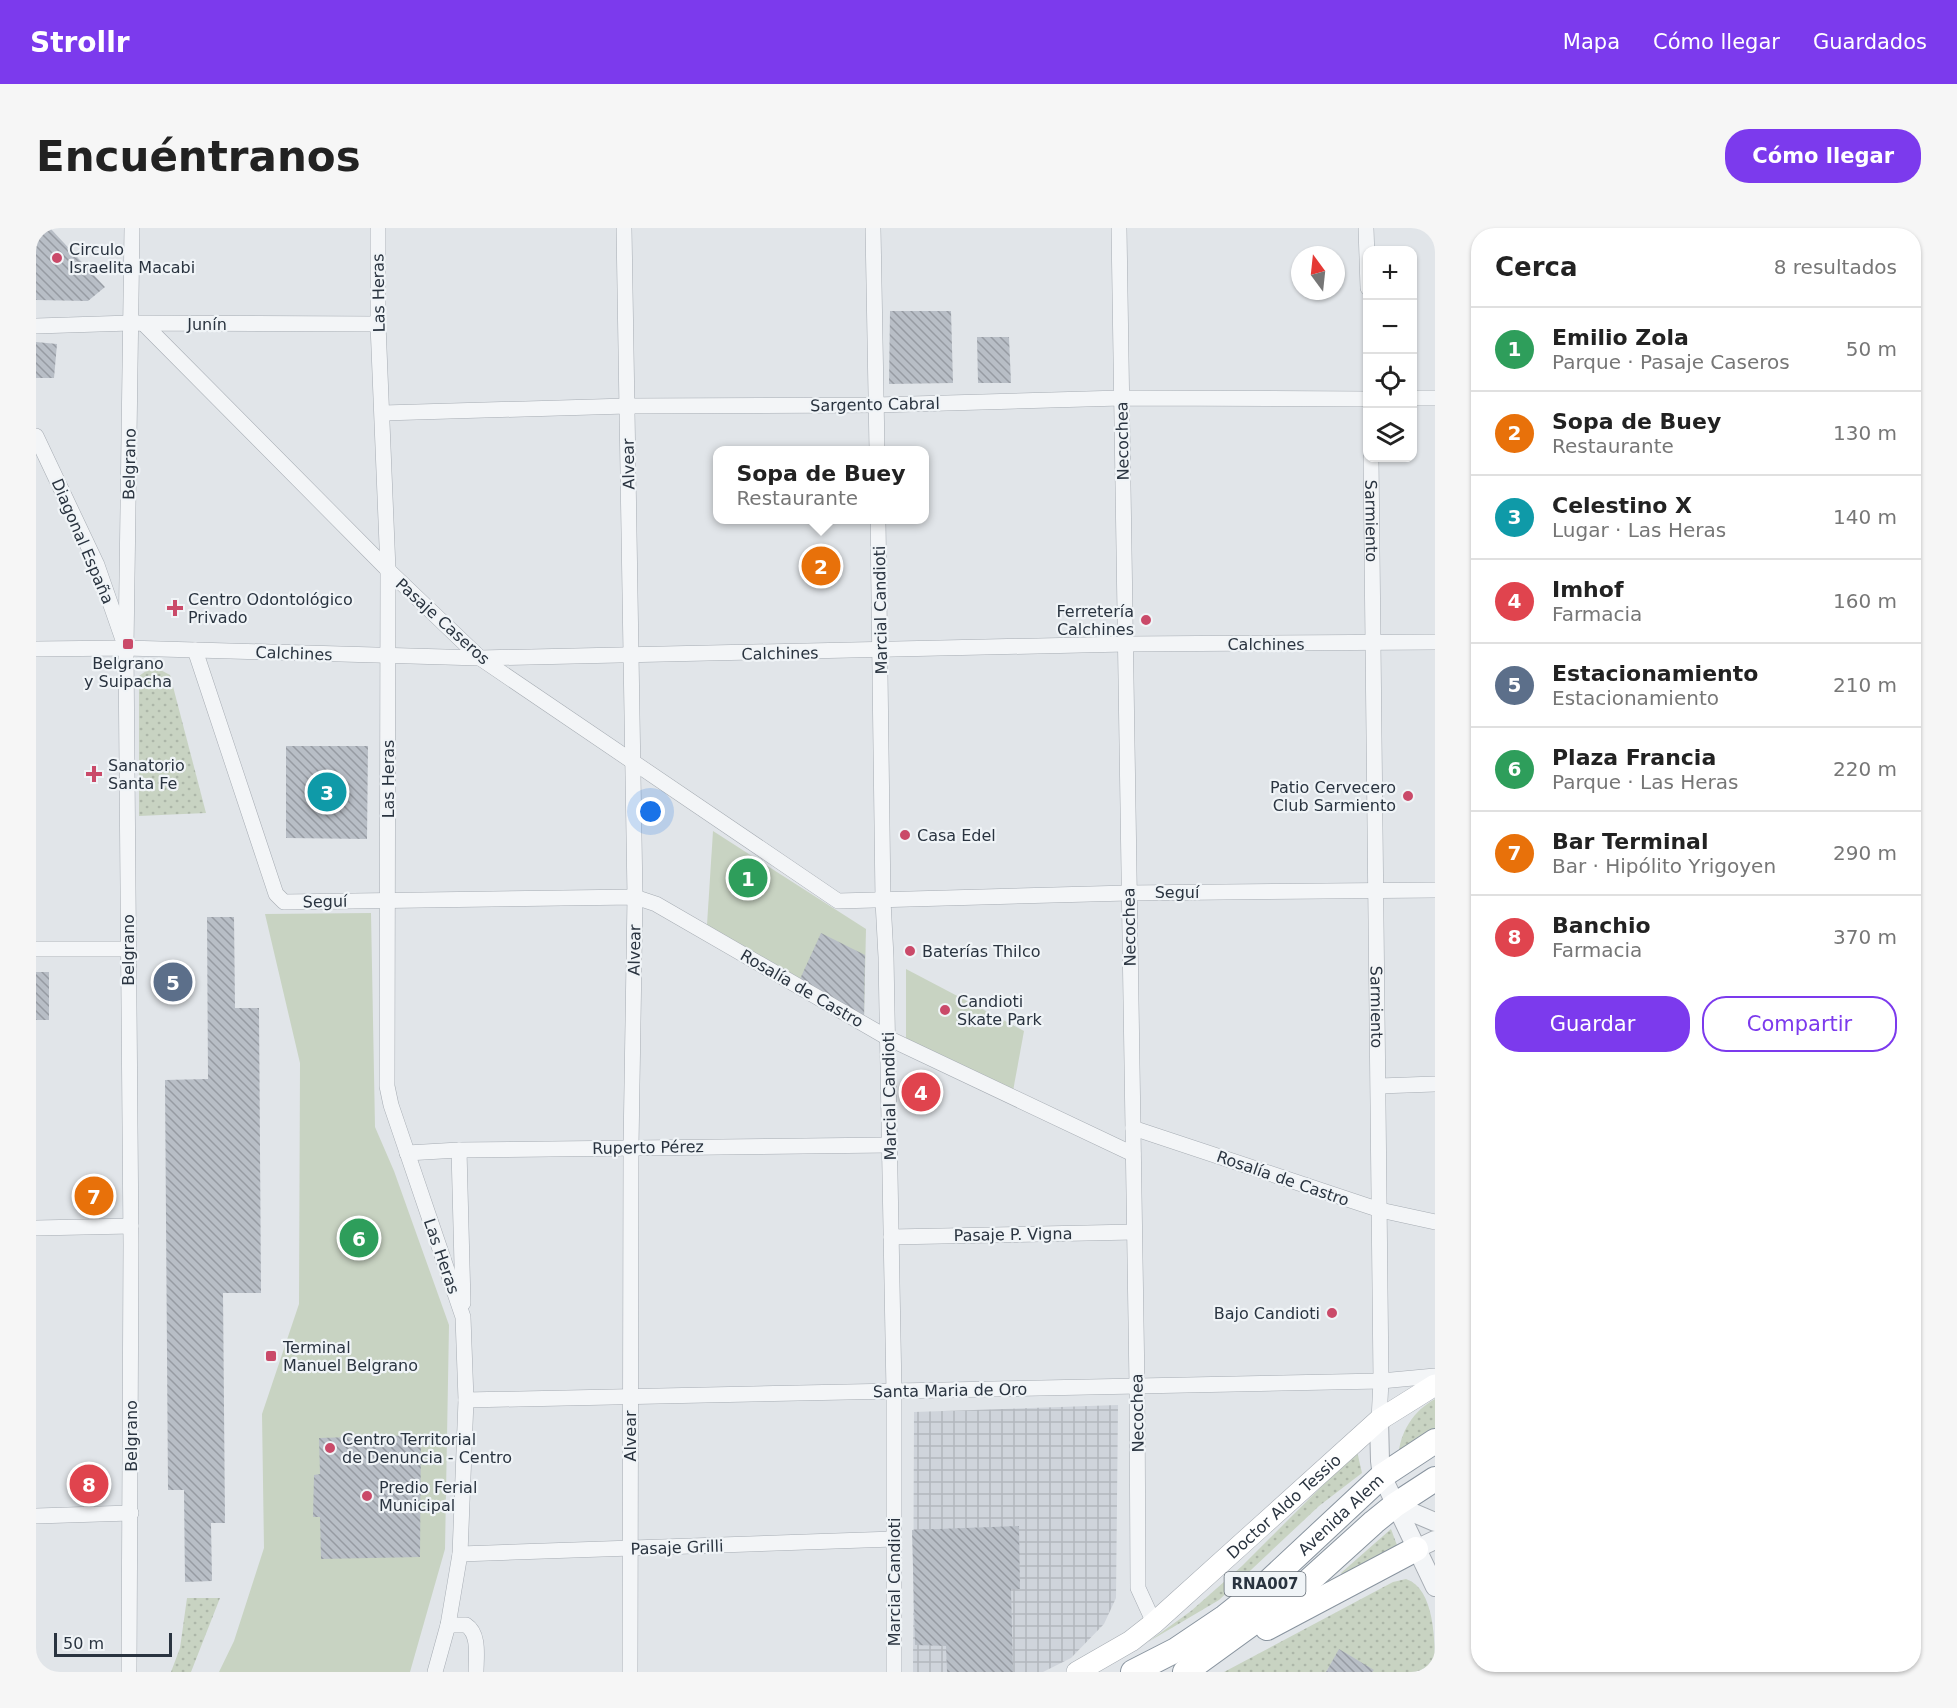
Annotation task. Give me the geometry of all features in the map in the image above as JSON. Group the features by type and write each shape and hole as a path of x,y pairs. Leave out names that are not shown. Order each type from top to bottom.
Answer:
{"highway":[{"name":"Avenida Alem","path":"1133,1672 1176,1650 1225,1617 1264,1586 1382,1476 1435,1441"},
{"name":"Avenida Alem","path":"1193,1667 1301,1588 1395,1505 1435,1479"},
{"path":"1193,1667 1426,1544"}],"main road":[{"name":"Doctor Aldo Tessio","path":"1077,1672 1131,1641 1154,1623 1379,1420 1435,1386"}],"street":[{"name":"Belgrano","path":"129,1672 131,1226 126,648 138,323 132,228"},
{"name":"Las Heras","path":"378,228 378,324 388,570 387,1086 391,1105 463,1317"},
{"name":"Alvear","path":"624,228 635,897 631,1148 630,1672"},
{"path":"873,228 877,446"},
{"name":"Necochea","path":"1119,228 1137,1386 1138,1588 1154,1623"},
{"path":"1366,228 1367,246"},
{"name":"Junín","path":"36,326 138,323 378,324"},
{"name":"Pasaje Caseros","path":"138,323 480,658 838,901 883,901"},
{"name":"Sargento Cabral","path":"383,413 627,406 876,405 1121,398 1363,399"},
{"path":"1417,398 1435,398"},
{"name":"Diagonal España","path":"36,436 97,565 126,648"},
{"name":"Sarmiento","path":"1371,462 1382,1381 1379,1420 1380,1461 1382,1476 1395,1505 1426,1544 1435,1587"},
{"name":"Marcial Candioti","path":"878,524 883,901 888,1038 894,1392 894,1672"},
{"name":"Calchines","path":"36,650 126,648 480,658 1126,644 1435,642"},
{"name":"Seguí","path":"195,650 276,894 284,902 635,897"},
{"name":"Seguí","path":"883,901 1128,893 1435,890"},
{"name":"Rosalía de Castro","path":"635,897 656,904 888,1038 1132,1154"},
{"path":"36,949 128,949"},
{"path":"1379,1086 1435,1084"},
{"name":"Rosalía de Castro","path":"1133,1128 1380,1210 1435,1222"},
{"name":"Ruperto Pérez","path":"407,1153 459,1150 889,1145"},
{"name":"Las Heras","path":"435,1672 448,1625 460,1554 465,1400 459,1150"},
{"path":"36,1228 131,1226"},
{"name":"Pasaje P. Vigna","path":"891,1237 1134,1232"},
{"name":"Santa Maria de Oro","path":"465,1400 1382,1381 1435,1376"},
{"path":"1395,1505 1435,1522"},
{"path":"36,1516 130,1513"},
{"name":"Pasaje Grilli","path":"460,1554 894,1539"},
{"path":"448,1625 466,1625 473,1632 476,1647 476,1672"}],"shaded area":[{"path":"1118,1405 1116,1598 1104,1624 1071,1658 1043,1672 913,1672 914,1412"}],"green space":[{"path":"153,666 170,675 206,813 139,816 139,676"},
{"path":"713,831 866,929 864,1019 707,925"},
{"path":"371,913 375,1127 394,1171 449,1325 445,1549 410,1672 219,1672 234,1641 264,1548 262,1414 299,1304 300,1063 265,914"},
{"name":"Candioti Skate Park","path":"906,969 1024,1031 1013,1091 906,1041"},
{"path":"1435,1399 1435,1435 1398,1457 1399,1448 1409,1423 1420,1410"},
{"path":"1357,1451 1362,1473 1319,1506 1219,1600 1148,1642 1191,1611 1242,1566"},
{"path":"1391,1529 1398,1548 1343,1577 1341,1573"},
{"path":"1406,1579 1416,1585 1428,1604 1435,1645 1435,1672 1372,1672 1373,1670 1339,1650 1326,1672 1224,1672 1393,1582"},
{"path":"187,1598 220,1598 191,1672 171,1672 180,1648"}],"building":[{"name":"Circulo Israelita Macabi","path":"36,228 50,228 105,287 88,301 36,300"},
{"path":"890,311 951,311 953,383 889,384"},
{"path":"977,337 1009,337 1011,383 978,383"},
{"path":"36,342 57,344 54,378 36,378"},
{"path":"286,746 368,746 367,839 286,838"},
{"path":"207,917 234,917 235,1008 259,1008 261,1293 223,1293 225,1523 211,1523 212,1581 185,1582 184,1490 168,1490 165,1080 208,1079"},
{"path":"821,933 865,955 864,1019 800,979"},
{"path":"36,972 49,972 49,1020 36,1020"},
{"name":"Predio Ferial Municipal","path":"421,1435 420,1557 321,1559 320,1517 313,1517 314,1475 320,1474 319,1438"},
{"path":"1019,1526 1020,1589 1011,1589 1013,1672 947,1672 946,1646 915,1645 912,1530"},
{"path":"1339,1649 1374,1670 1372,1672 1326,1672"}],"place":[{"name":"Circulo Israelita Macabi","path":"57,258"},
{"name":"Sopa de Buey","path":"821,566"},
{"name":"Centro Odontológico Privado","path":"175,608"},
{"name":"Ferretería Calchines","path":"1146,620"},
{"name":"Belgrano y Suipacha","path":"128,644"},
{"name":"Sanatorio Santa Fe","path":"94,774"},
{"name":"Celestino X","path":"327,792"},
{"name":"Patio Cervecero Club Sarmiento","path":"1408,796"},
{"name":"Casa Edel","path":"905,835"},
{"name":"Emilio Zola","path":"748,878"},
{"name":"Baterías Thilco","path":"910,951"},
{"name":"Estacionamiento","path":"173,982"},
{"name":"Candioti Skate Park","path":"945,1010"},
{"name":"Imhof","path":"921,1092"},
{"name":"Bar Terminal","path":"94,1196"},
{"name":"Plaza Francia","path":"359,1238"},
{"name":"Bajo Candioti","path":"1332,1313"},
{"name":"Terminal Manuel Belgrano","path":"271,1356"},
{"name":"Centro Territorial de Denuncia - Centro","path":"330,1448"},
{"name":"Banchio","path":"89,1484"},
{"name":"Predio Ferial Municipal","path":"367,1496"}]}
